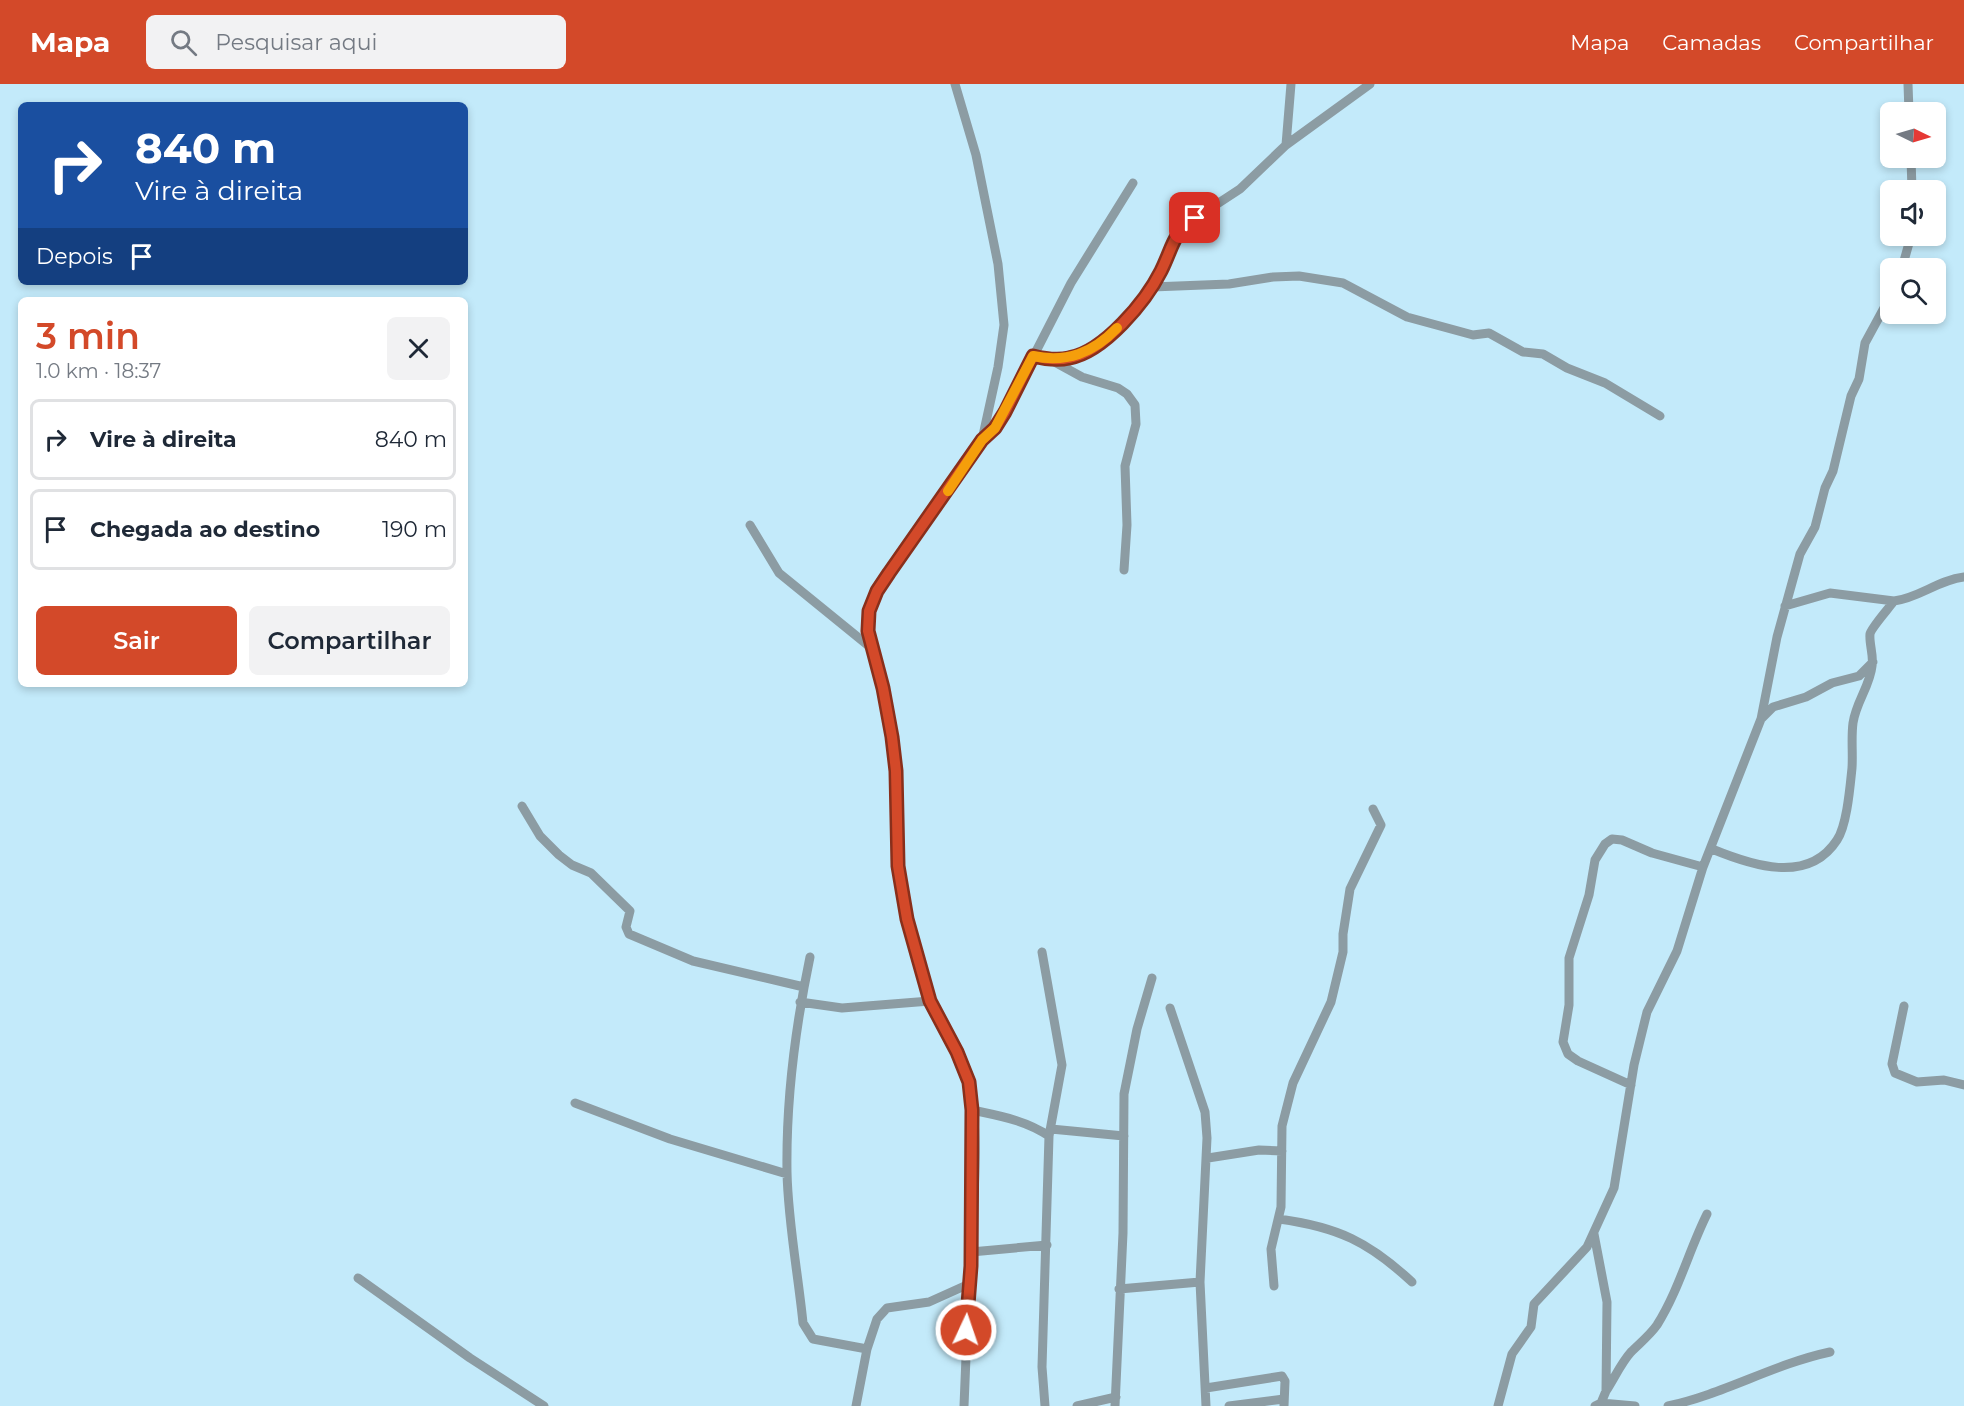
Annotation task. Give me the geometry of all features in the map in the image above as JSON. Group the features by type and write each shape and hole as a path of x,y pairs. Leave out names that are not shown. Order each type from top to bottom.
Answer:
{"street":[{"path":"955,84 976,154 989,216 998,264 1004,325 999,368 982,440"},
{"path":"1286,145 1291,84"},
{"path":"1051,360 1078,356 1095,347 1114,331 1152,287 1175,235 1182,227 1240,189 1286,145 1370,84"},
{"path":"1908,84 1909,102"},
{"path":"964,1406 971,1252 972,1110 969,1082 957,1052 930,1001 907,919 898,866 896,771 892,737 883,688 870,647 869,611 877,591 982,440 995,428 1005,412 1071,283 1133,183"},
{"path":"1152,287 1229,284 1290,276 1343,284 1407,317 1473,335 1489,333 1522,352 1543,354 1567,368 1605,383 1660,416"},
{"path":"1498,1406 1512,1354 1531,1327 1534,1304 1587,1247 1614,1188 1631,1085 1647,1012 1680,944 1703,867 1712,849 1761,719 1785,606 1803,545 1815,527 1825,488 1833,471 1851,396 1859,379 1865,343 1880,315"},
{"path":"1033,356 1051,360 1082,377 1118,388 1127,394 1135,405 1136,424 1125,466 1127,525 1124,570"},
{"path":"750,525 779,573 870,647"},
{"path":"1785,606 1830,593 1894,601 1911,599 1938,584 1964,577"},
{"path":"1712,849 1746,863 1791,868 1806,865 1832,847 1842,826 1848,792 1853,720 1873,662 1870,633 1894,601"},
{"path":"1761,719 1773,707 1806,698 1832,684 1859,676 1873,662"},
{"path":"522,806 540,836 559,855 572,865 591,873 630,911 626,927 629,934 693,961 804,987"},
{"path":"1274,1286 1271,1249 1274,1229 1280,1219 1282,1126 1293,1083 1331,1002 1339,973 1350,889 1381,825 1373,809"},
{"path":"1631,1085 1578,1061 1568,1054 1563,1042 1569,1005 1569,958 1590,895 1595,860 1611,839 1622,840 1652,853 1703,867"},
{"path":"1042,952 1062,1065 1050,1133 1042,1367 1046,1406"},
{"path":"810,957 800,1002 787,1174 803,1323 807,1333 819,1341 836,1341 867,1349"},
{"path":"1077,1406 1116,1401 1124,1094 1137,1029 1152,978"},
{"path":"800,1002 842,1008 930,1001"},
{"path":"1904,1006 1892,1064 1895,1073 1917,1082 1944,1080 1964,1085"},
{"path":"1170,1008 1205,1112 1208,1158 1200,1282 1206,1406"},
{"path":"575,1103 670,1139 787,1174"},
{"path":"972,1110 1014,1119 1050,1133 1124,1136"},
{"path":"1208,1158 1259,1150 1282,1151"},
{"path":"1635,1406 1598,1405 1631,1352 1656,1325 1667,1307 1684,1270 1692,1244 1707,1214"},
{"path":"1280,1219 1316,1224 1346,1235 1371,1248 1412,1282"},
{"path":"1593,1232 1607,1302 1606,1391"},
{"path":"971,1252 1047,1245"},
{"path":"358,1278 470,1358 544,1406"},
{"path":"1119,1289 1200,1282"},
{"path":"856,1406 867,1349 878,1318 887,1308 929,1302 969,1284"},
{"path":"1668,1406 1726,1389 1799,1358 1830,1352"},
{"path":"1206,1389 1282,1376 1285,1381 1284,1402 1229,1406"}],"slow traffic":[{"path":"948,491 982,440 995,428 1033,356 1051,360 1078,356 1095,347 1117,328"}],"route":[{"path":"966,1330 971,1266 974,1125 969,1082 957,1052 930,1001 907,919 898,866 895,826 896,771 892,737 883,688 870,647 869,611 877,591 889,573 925,526 982,440 995,428 1033,356 1051,360 1078,356 1095,347 1114,331 1152,287 1175,235 1195,218"}]}
